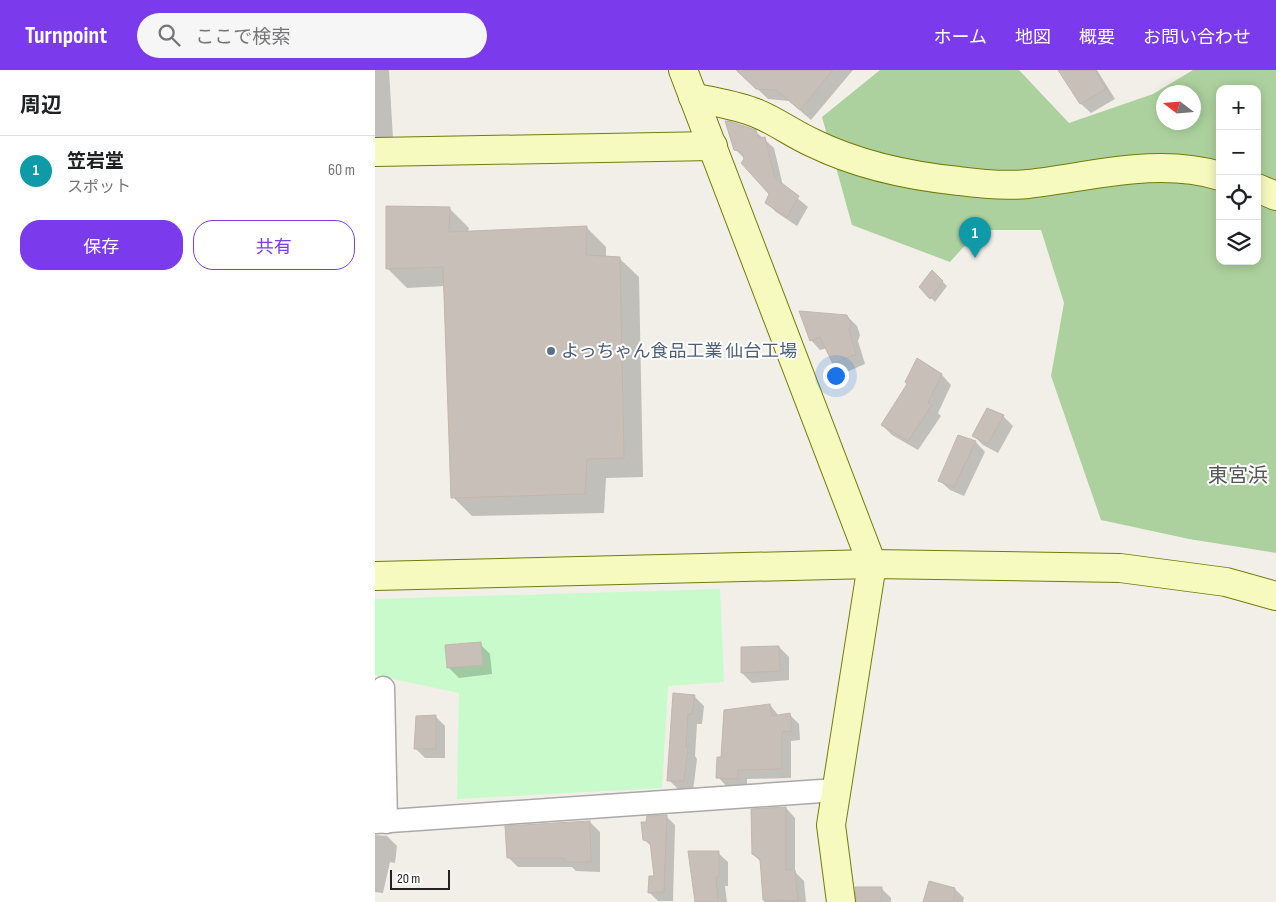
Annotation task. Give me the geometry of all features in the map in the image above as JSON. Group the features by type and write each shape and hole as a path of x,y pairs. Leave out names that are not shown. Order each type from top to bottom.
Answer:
{"street":[{"path":"683,70 872,564 831,825 841,902"},
{"path":"693,97 736,106 756,113 813,143 844,156 883,168 925,177 972,182 1025,184 1140,168 1187,169 1216,175"},
{"path":"375,152 713,146"},
{"path":"1261,190 1276,196"},
{"path":"375,576 872,564 1120,568 1226,582 1276,596"},
{"path":"383,688 381,822 836,790"}],"green space":[{"path":"880,70 1019,70 1069,123 1156,92 1156,130 1201,130 1201,85 1168,85 1193,70 1276,70 1276,553 1189,539 1101,520 1051,376 1064,303 1041,230 979,230 950,262 852,225 822,117"},
{"path":"720,589 724,682 668,686 662,788 457,799 459,693 375,675 375,599"}],"building":[{"path":"736,70 833,70 800,110 776,90 756,89"},
{"path":"1058,70 1095,70 1106,89 1080,104"},
{"path":"725,121 756,130 758,138 765,137 775,178 799,196 787,217 765,203 769,194 741,163 744,159 742,152 734,150"},
{"path":"386,206 450,207 449,232 587,226 586,255 620,257 624,458 587,459 585,494 451,498 443,267 386,269"},
{"path":"932,270 943,281 930,299 919,287"},
{"path":"799,311 847,315 851,324 849,330 856,354 833,364 820,337 810,341"},
{"path":"917,358 942,374 928,403 932,405 908,441 881,425 907,384 905,382"},
{"path":"987,408 1004,415 988,444 972,436"},
{"path":"958,435 976,441 954,487 938,481"},
{"path":"481,642 483,665 447,668 445,645"},
{"path":"779,646 780,671 741,673 741,647"},
{"path":"673,693 695,695 692,714 688,714 686,747 688,747 684,781 667,781"},
{"path":"770,704 772,716 790,713 792,731 782,732 782,769 738,770 738,779 716,778 717,757 721,757 724,710"},
{"path":"436,715 436,749 414,749 416,716"},
{"path":"786,807 786,870 795,870 798,901 763,900 760,859 752,854 751,809"},
{"path":"667,815 664,892 648,893 649,876 654,876 650,842 643,840 641,822 646,822 647,816"},
{"path":"590,821 591,862 565,862 564,858 507,858 505,826"},
{"path":"688,851 719,851 719,877 716,877 718,902 695,902"},
{"path":"929,881 955,888 953,902 923,902"},
{"path":"855,887 882,887 881,902 856,902"}],"place":[{"name":"笠岩堂","path":"975,258"},
{"name":"よっちゃん食品工業 仙台工場","path":"551,351"}],"district":[{"name":"東宮浜","path":"1238,476"}]}
